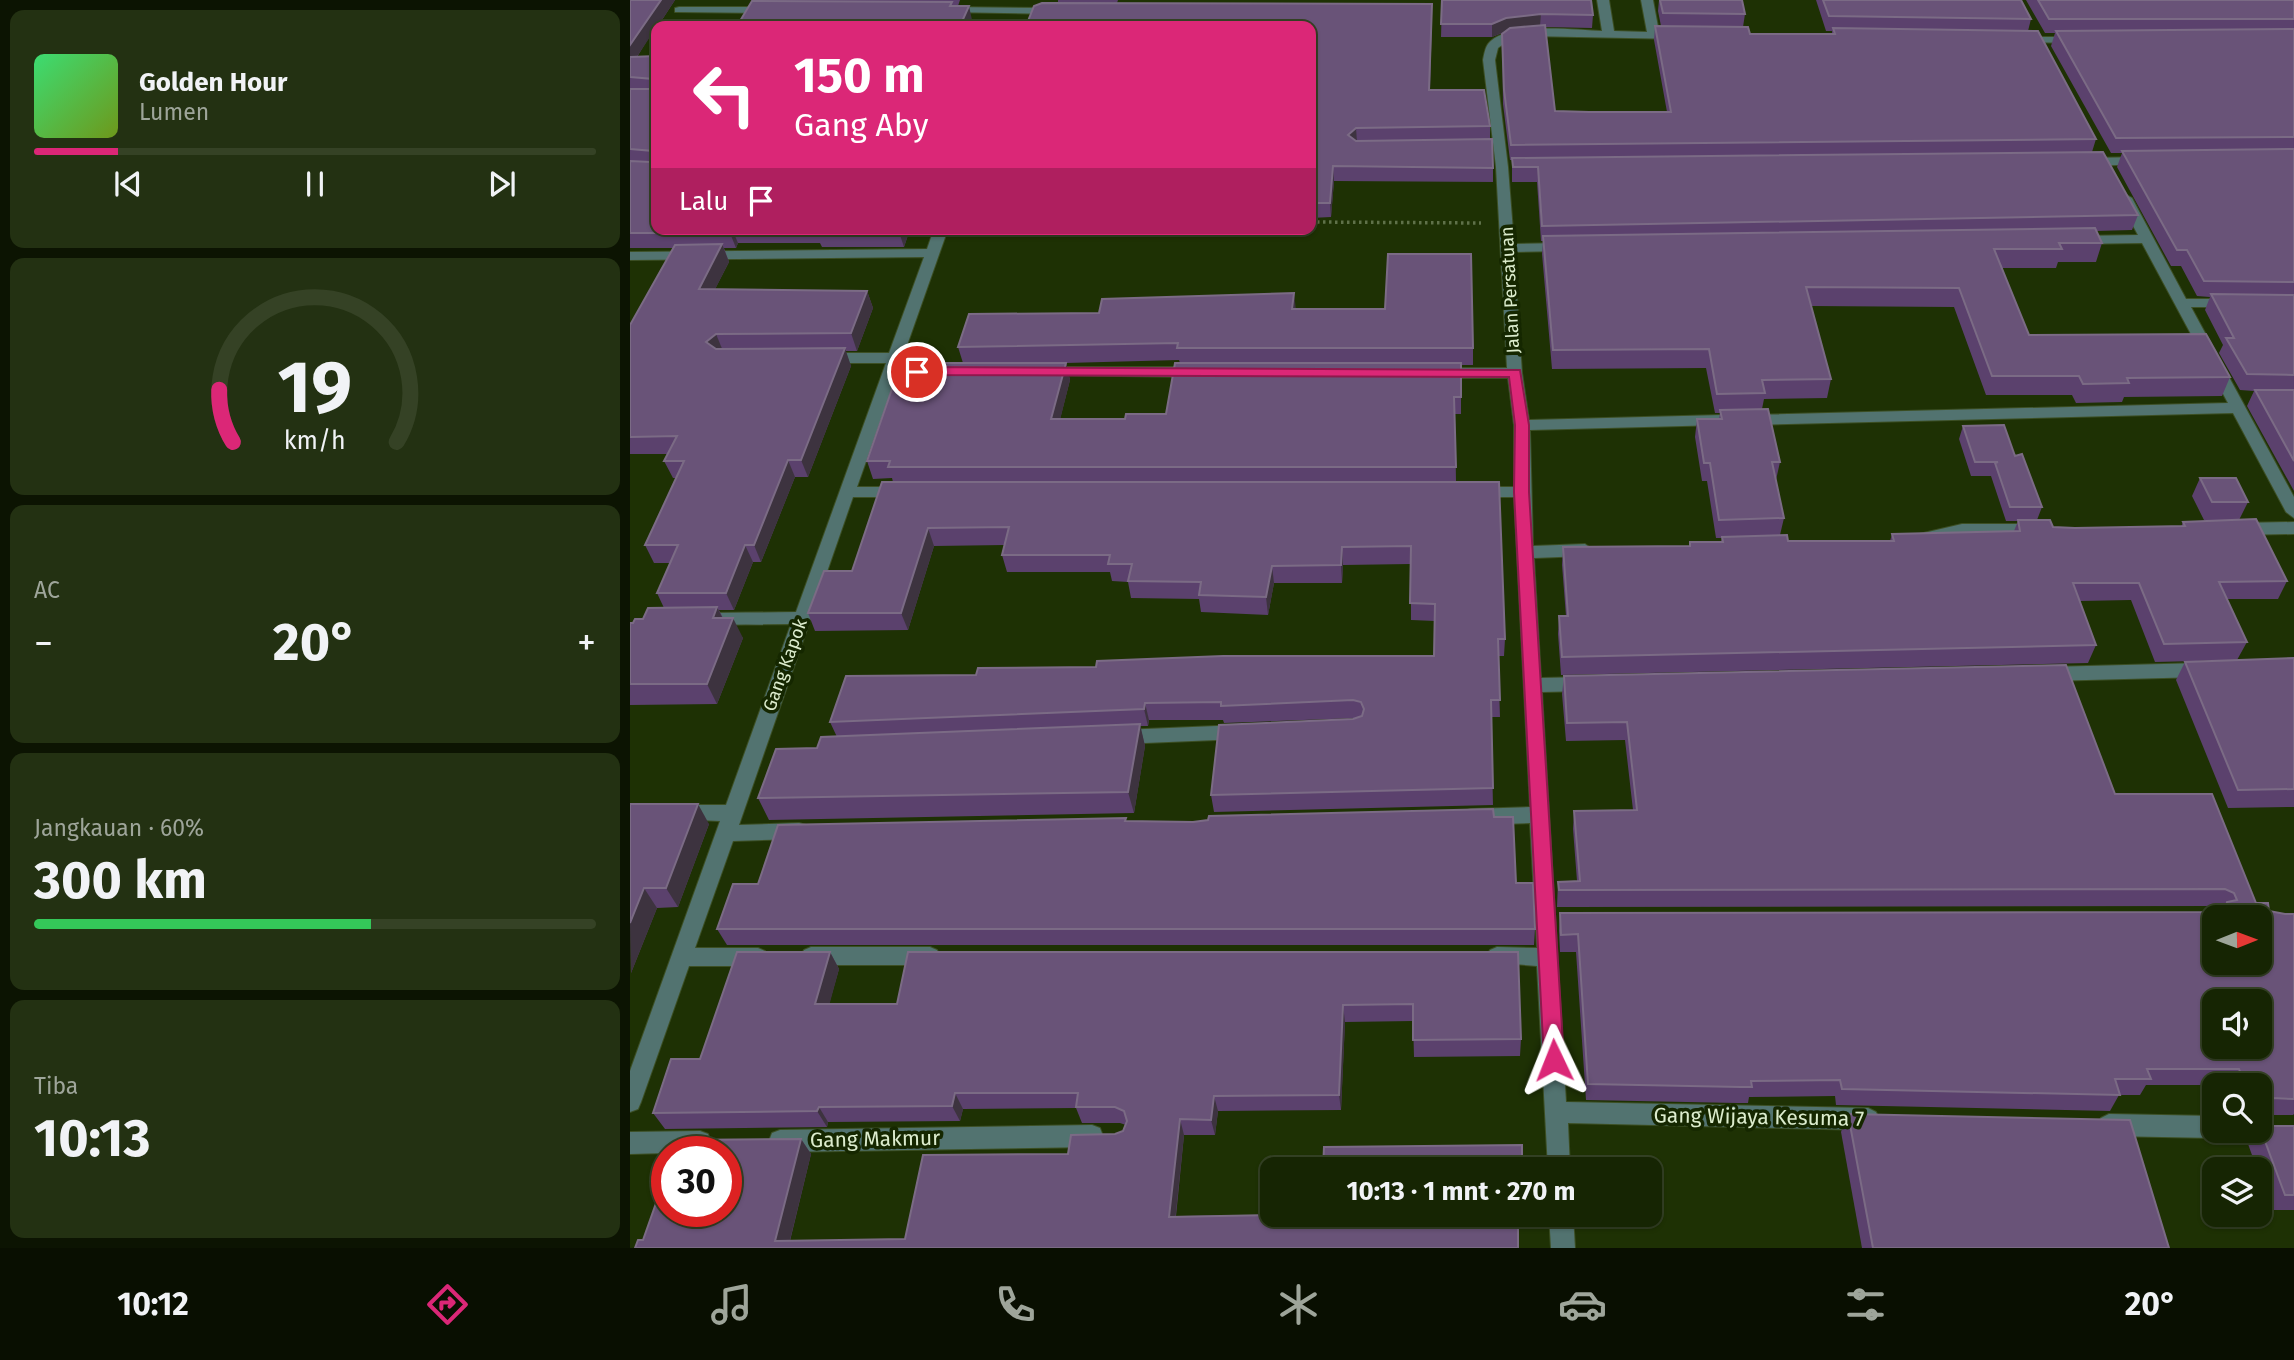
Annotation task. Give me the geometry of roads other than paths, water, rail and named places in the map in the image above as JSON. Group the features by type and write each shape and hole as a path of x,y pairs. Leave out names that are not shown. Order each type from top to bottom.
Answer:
{"street":[{"path":"1603,0 1609,36"},
{"path":"1647,0 1654,36"},
{"path":"940,10 1019,5 1073,11"},
{"path":"679,10 789,10"},
{"path":"2029,20 2043,46"},
{"name":"Jalan Persatuan","path":"1558,1157 1549,957 1554,919 1541,815 1525,552 1522,425 1515,373 1506,224 1509,167 1493,148 1489,60 1492,46 1505,37 1528,33 1696,36"},
{"path":"1998,40 2043,46 2093,40"},
{"path":"2078,162 2108,167 2159,161"},
{"path":"2108,167 2294,512"},
{"name":"Gang Kapok","path":"630,1102 847,492 896,367 939,235"},
{"path":"2064,240 2147,239"},
{"path":"1507,248 1577,247"},
{"path":"630,256 932,253"},
{"path":"2183,303 2238,303"},
{"path":"815,358 896,367"},
{"path":"1029,372 1209,372"},
{"path":"1418,372 1515,373"},
{"path":"1522,425 2235,403 2257,398"},
{"path":"847,492 916,492"},
{"path":"1453,492 1522,492"},
{"path":"2220,529 2294,528"},
{"path":"1902,541 1962,530 2057,530"},
{"path":"1525,552 1609,550"},
{"path":"696,619 802,618"},
{"path":"2031,674 2225,670"},
{"path":"1534,685 1603,683"},
{"path":"1103,738 1256,731"},
{"path":"754,754 782,752"},
{"path":"656,813 732,813"},
{"path":"1444,817 1541,815"},
{"path":"726,833 822,831"},
{"path":"681,957 954,956"},
{"path":"1479,956 1549,957"},
{"name":"Gang Wijaya Kesuma 7","path":"1556,1112 1892,1120"},
{"path":"2088,1124 2202,1127"},
{"name":"Gang Makmur","path":"756,1141 1119,1136"},
{"path":"630,1143 651,1143"},
{"path":"1562,1227 1563,1248"}]}
